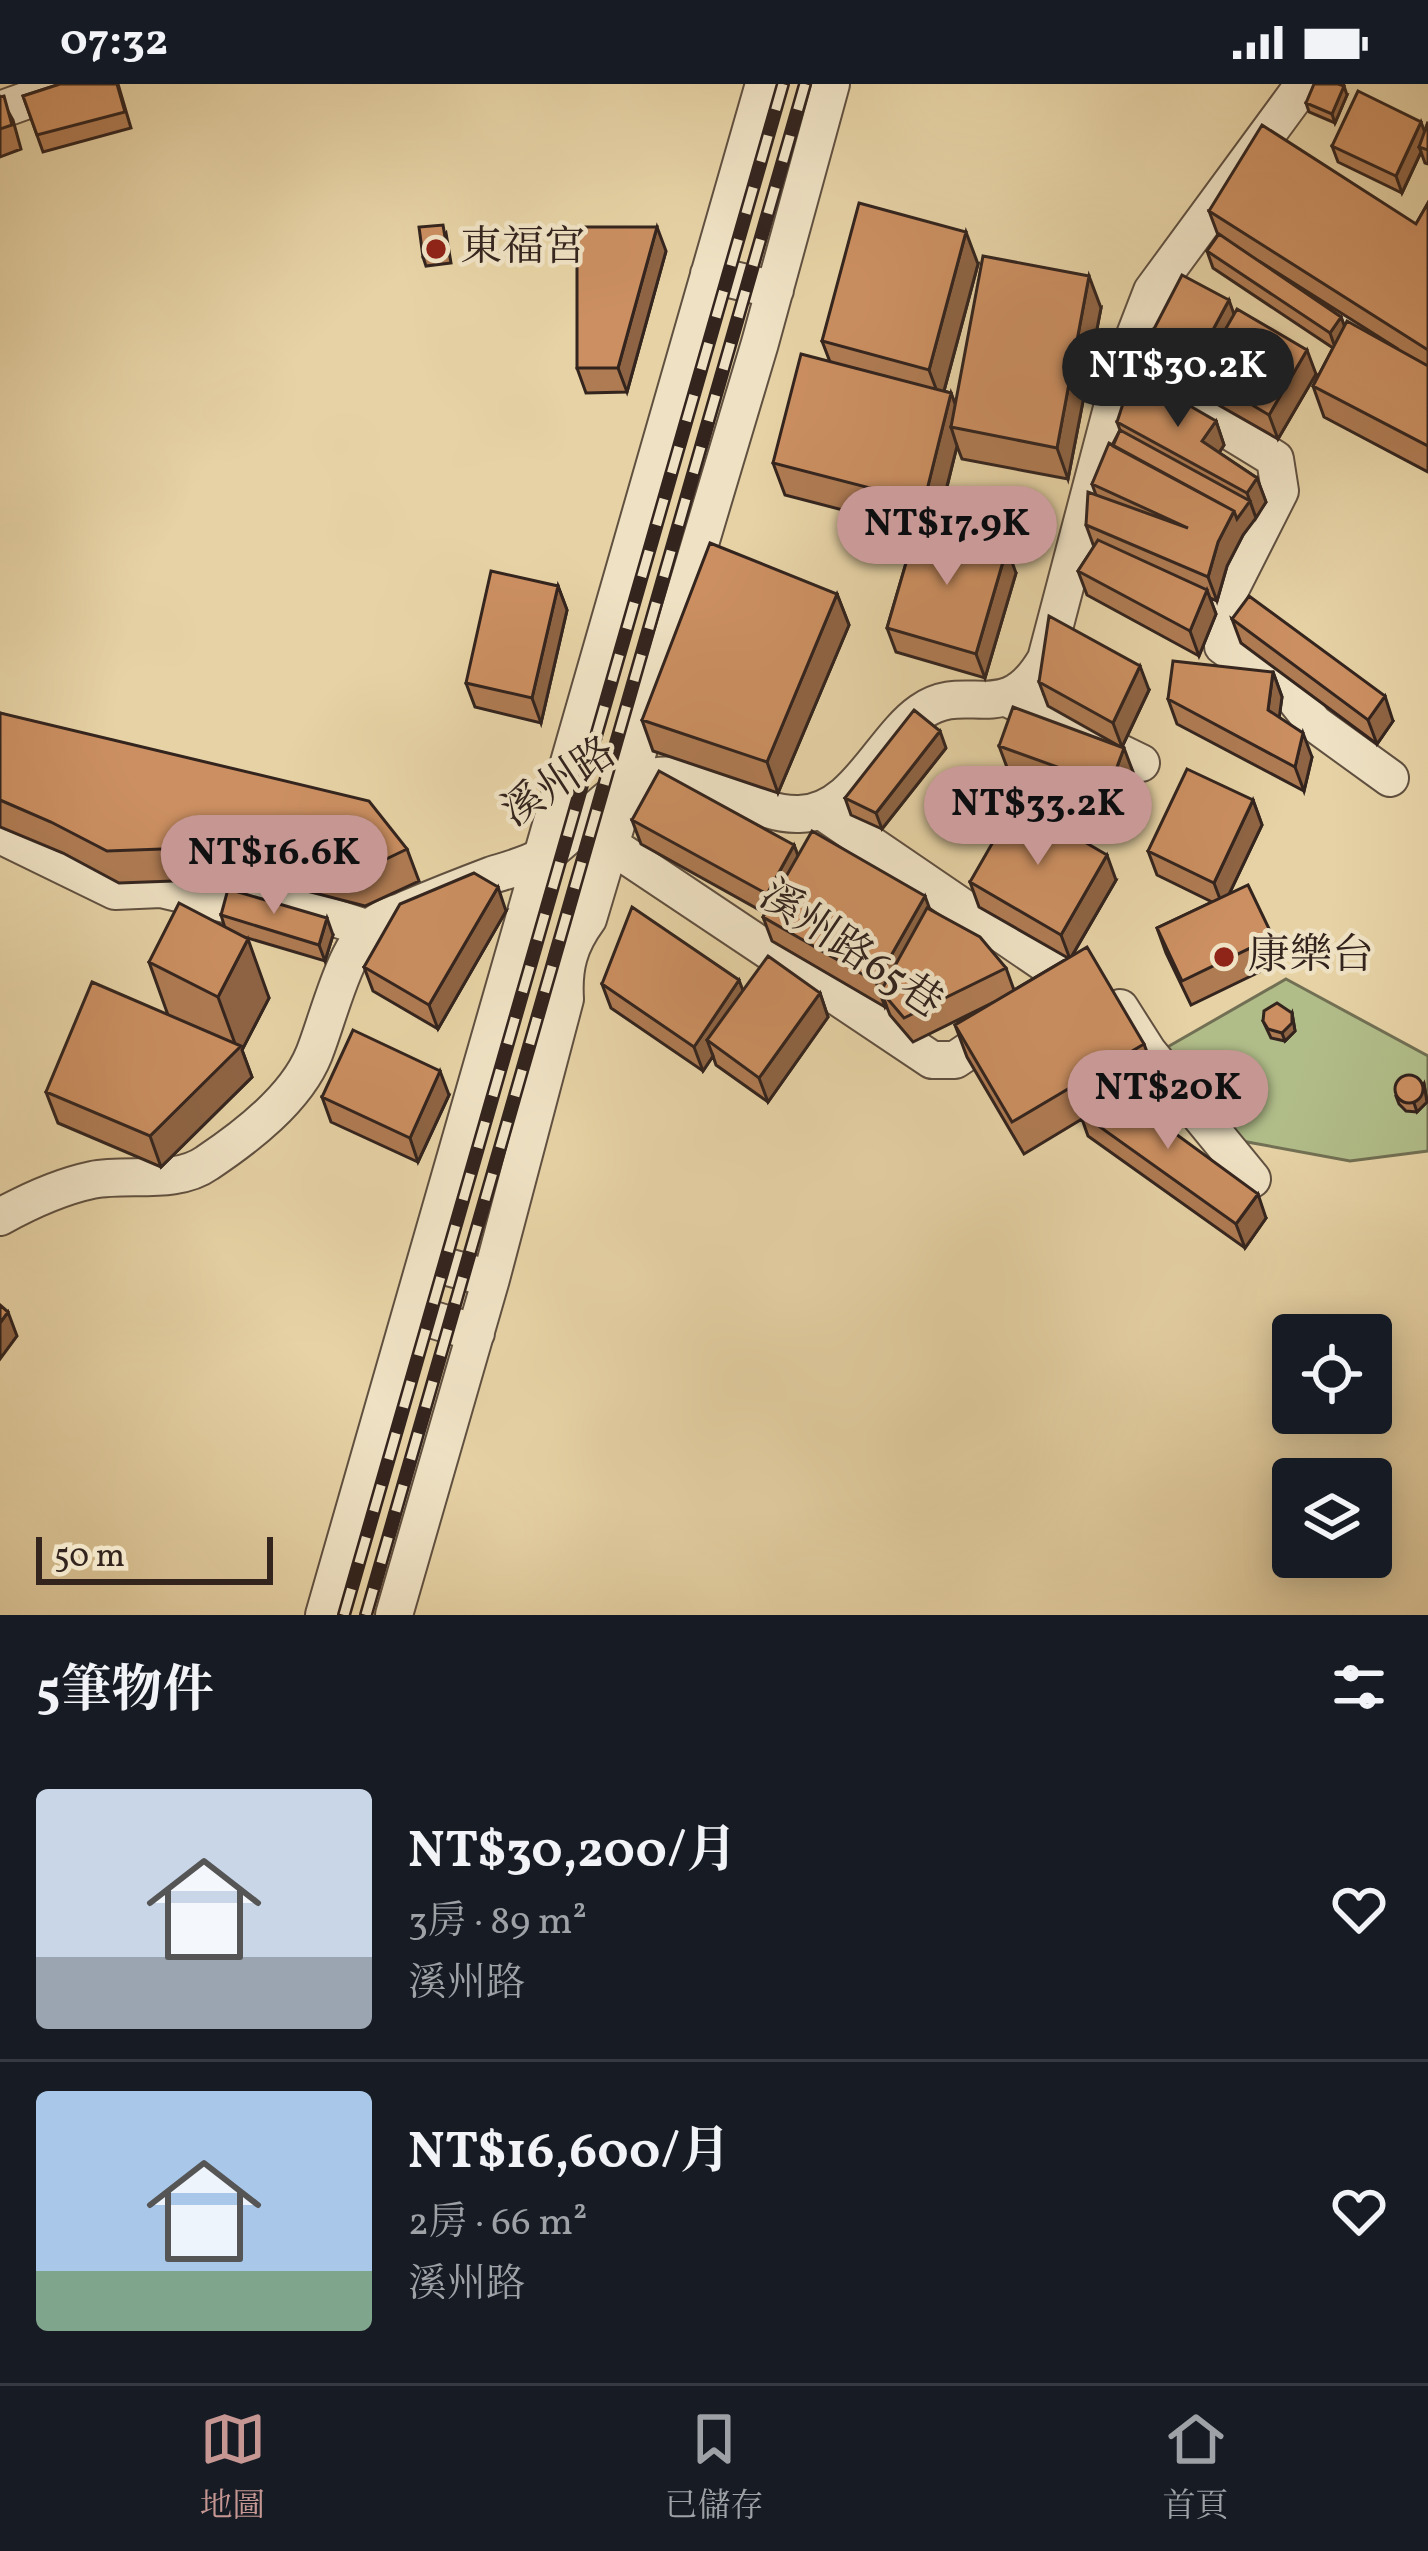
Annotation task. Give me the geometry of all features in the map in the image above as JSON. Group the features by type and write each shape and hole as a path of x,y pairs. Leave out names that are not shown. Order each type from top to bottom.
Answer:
{"street":[{"path":"0,110 72,84"},
{"path":"323,1615 764,84"},
{"path":"627,785 760,343 831,84"},
{"path":"1252,1179 1148,1052 1094,967 1072,982 820,810 849,790 926,708 944,702 1007,698 1032,683 1046,659 1124,366 1152,291 1304,84"},
{"path":"1198,228 1236,252"},
{"path":"709,274 775,290"},
{"path":"1274,276 1428,371"},
{"path":"695,326 760,343"},
{"path":"1124,366 1275,458 1280,491 1225,600 1223,646 1291,694 1314,723 1390,778"},
{"path":"1007,698 1141,764"},
{"name":"溪州路","path":"369,928 594,834 627,785 657,776 709,784 785,814 820,810"},
{"path":"394,1615 491,1279 565,998 563,972 572,941 587,920 594,834"},
{"name":"溪州路65巷","path":"594,834 932,1060 955,1060 1072,982"},
{"path":"0,835 115,891 161,889 225,904 268,897 369,928 324,1020 313,1057 294,1089 209,1162 177,1176 126,1175 89,1181 59,1189 0,1217"},
{"path":"426,1261 491,1279"},
{"path":"411,1313 476,1333"}],"green space":[{"path":"1286,979 1428,1056 1428,1151 1350,1161 1242,1141 1157,1053"}],"building":[{"path":"60,84 117,84 125,112 37,135 23,96"},
{"path":"1314,84 1344,86 1332,114 1306,103"},
{"path":"1358,91 1421,122 1396,176 1332,146"},
{"path":"4,96 12,125 0,129 0,97"},
{"path":"1428,122 1428,150 1419,147"},
{"path":"1262,125 1416,224 1428,203 1428,350 1209,211"},
{"path":"859,203 966,232 929,370 822,341"},
{"name":"東福宮","path":"443,225 448,255 423,257 419,227"},
{"path":"577,227 657,227 618,368 577,368"},
{"path":"1219,234 1341,317 1330,333 1207,251"},
{"path":"983,256 1089,276 1057,448 951,427"},
{"path":"1182,275 1229,300 1200,354 1154,329"},
{"path":"1237,309 1307,350 1269,415 1200,374"},
{"path":"1347,321 1428,366 1428,446 1313,386"},
{"path":"801,354 951,393 924,502 773,463"},
{"path":"1133,373 1216,421 1202,441 1257,478 1247,493 1117,422"},
{"path":"1120,430 1250,501 1237,519 1234,511 1113,446"},
{"path":"1109,443 1234,511 1208,577 1086,525 1088,492 1188,528 1092,484"},
{"path":"918,522 1007,548 976,654 887,628"},
{"path":"1098,540 1207,590 1190,631 1078,571"},
{"path":"710,543 837,594 767,762 642,720"},
{"path":"491,571 558,586 532,698 466,683"},
{"path":"1249,596 1385,696 1368,720 1232,619"},
{"path":"1049,616 1140,666 1113,723 1039,682"},
{"path":"1173,661 1273,672 1268,710 1303,733 1295,767 1168,699"},
{"path":"1013,707 1124,748 1110,786 999,746"},
{"path":"914,710 940,731 876,813 845,798"},
{"path":"0,713 369,801 407,849 353,875 245,846 107,851 0,800"},
{"path":"1187,769 1253,800 1214,883 1148,851"},
{"path":"659,771 794,845 767,894 632,820"},
{"path":"1016,802 1107,855 1061,935 970,882"},
{"path":"812,831 925,896 876,982 763,917"},
{"path":"474,873 498,887 429,1005 364,967 400,904"},
{"path":"1248,885 1273,937 1182,981 1157,928"},
{"path":"228,889 327,918 319,945 221,915"},
{"path":"179,903 248,939 218,997 149,962"},
{"path":"632,907 739,980 694,1047 602,984"},
{"path":"927,908 980,937 1006,968 904,1018 881,991"},
{"path":"1087,947 1144,1044 1012,1122 955,1025"},
{"path":"768,956 820,993 759,1078 707,1040"},
{"path":"92,982 241,1046 150,1136 46,1092"},
{"path":"1277,1003 1292,1013 1292,1023 1282,1033 1268,1029 1263,1021 1264,1011"},
{"path":"353,1030 440,1071 410,1138 322,1097"},
{"path":"1409,1075 1419,1079 1423,1089 1419,1099 1409,1103 1399,1099 1395,1089 1399,1079"},
{"path":"1102,1080 1258,1194 1236,1224 1079,1112"}],"railway":[{"path":"344,1615 783,84"},
{"path":"366,1615 805,84"}],"place":[{"name":"東福宮","path":"436,249"},
{"name":"康樂台","path":"1224,957"}]}
